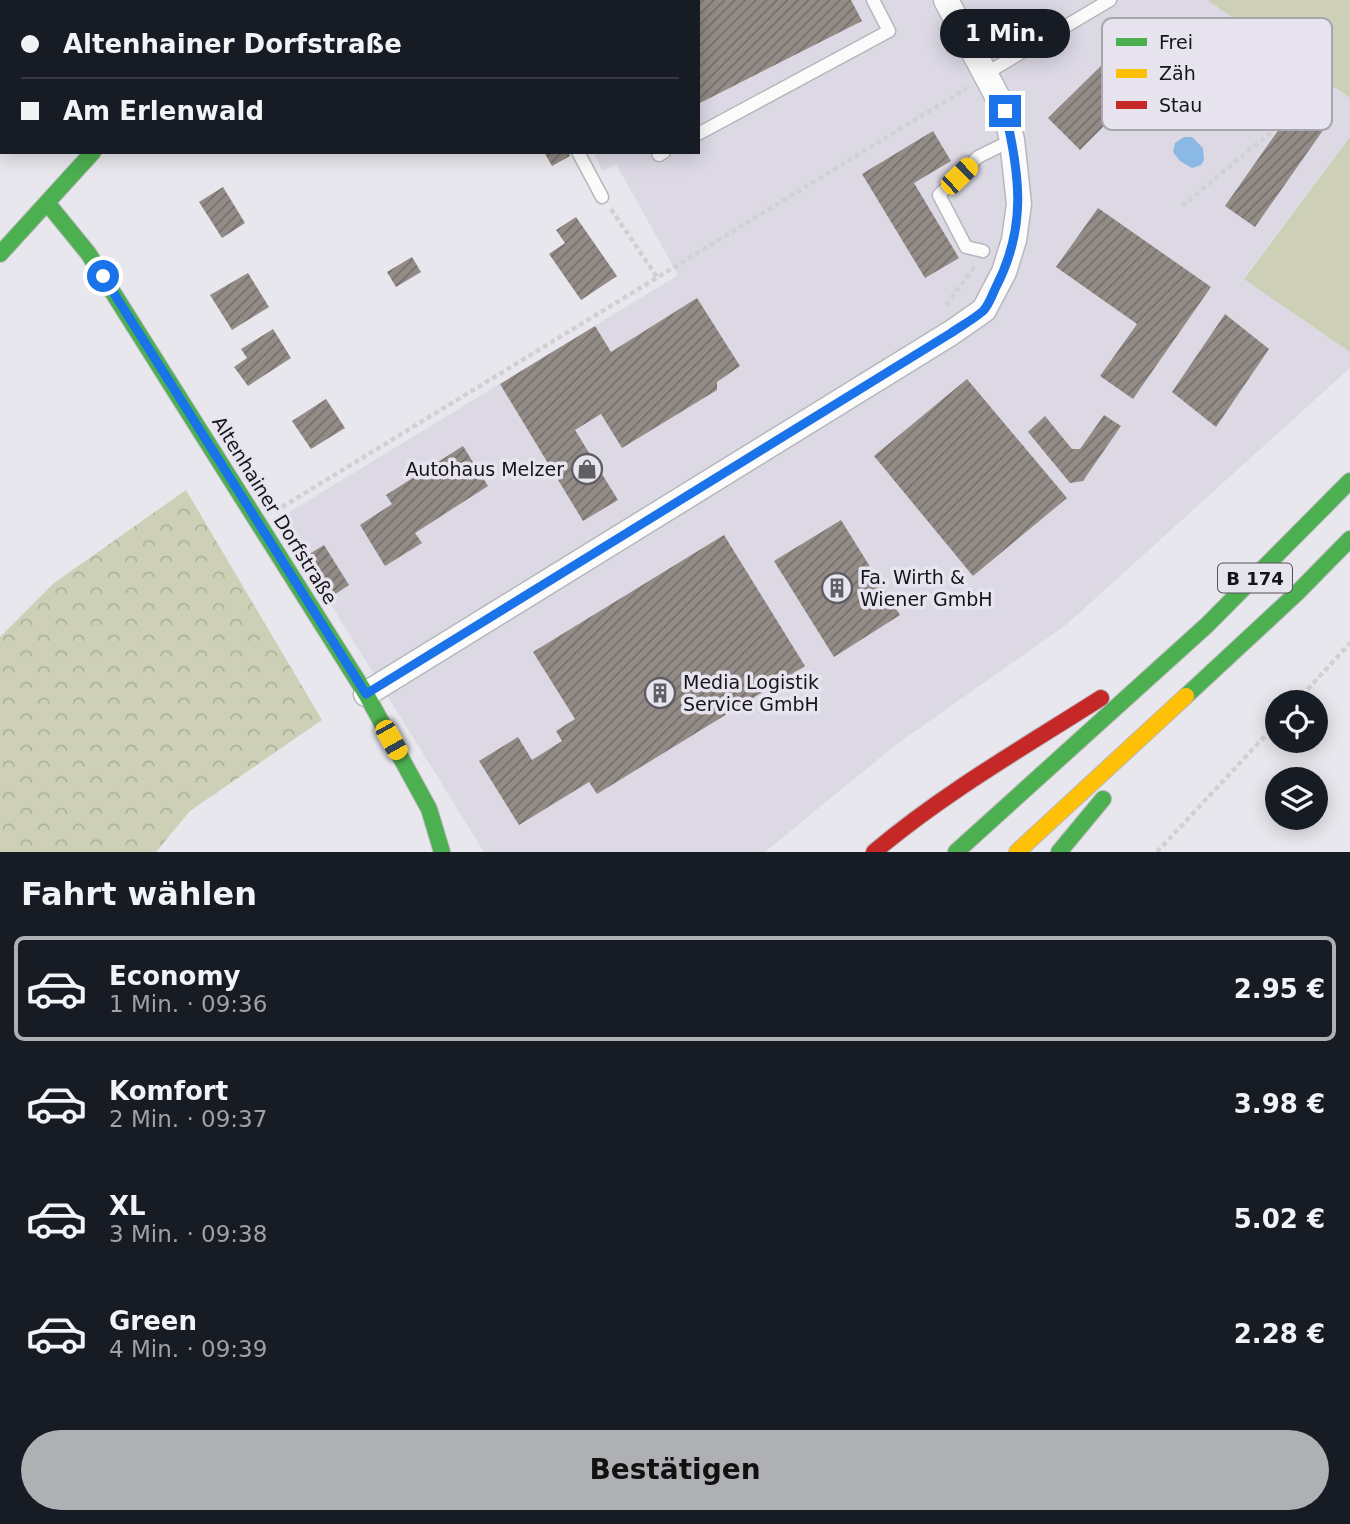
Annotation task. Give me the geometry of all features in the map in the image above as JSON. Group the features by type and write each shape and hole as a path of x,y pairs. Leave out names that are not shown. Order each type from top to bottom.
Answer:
{"main road":[{"path":"0,254 91,154"},
{"name":"Altenhainer Dorfstraße","path":"48,204 88,253 366,694 429,808 443,852"},
{"name":"B 174","path":"956,852 1266,568 1350,481"},
{"name":"B 174","path":"1017,852 1297,593 1350,539"},
{"path":"874,852 973,780 1084,707 1156,671"},
{"path":"1059,852 1082,827 1170,712"}],"street":[{"path":"366,694 951,333 984,310 1004,272 1014,240 1019,204 1012,139 1005,111 975,79 946,0"}],"lane":[{"path":"700,133 889,31 873,0"},
{"path":"975,79 1110,0"},
{"path":"983,251 966,247 939,195 978,157 1012,139"},
{"path":"579,154 603,197"}],"path":[{"path":"972,100 975,79"},
{"path":"258,522 975,79"},
{"path":"1182,206 1272,130"},
{"path":"603,197 657,277"},
{"path":"942,310 974,270 983,251"},
{"path":"1307,690 1350,643"},
{"path":"1157,852 1265,736"}],"shaded area":[{"path":"700,0 1207,0 1233,18 1102,18 1102,130 1332,130 1332,86 1350,98 1350,137 1244,278 1350,352 1350,368 1066,625 893,747 765,852 484,852 278,519 678,275 616,164 603,171 594,154 700,154"}],"green space":[{"path":"1207,0 1350,0 1350,98 1332,86 1332,18 1233,18"},
{"path":"1350,137 1350,352 1244,279"},
{"path":"186,490 322,720 190,811 156,852 0,852 0,637 54,583"}],"water":[{"path":"1184,137 1192,137 1203,148 1204,160 1201,165 1192,168 1180,161 1173,152 1175,143"}],"building":[{"path":"700,0 851,0 862,21 700,103"},
{"path":"1102,65 1102,128 1080,150 1048,118"},
{"path":"1278,130 1323,130 1255,227 1225,206"},
{"path":"933,131 951,161 914,183 959,258 925,278 862,174"},
{"path":"545,154 569,154 570,156 552,166"},
{"path":"223,187 245,223 222,238 199,202"},
{"path":"1098,208 1211,287 1133,399 1100,376 1137,324 1056,267"},
{"path":"576,217 617,276 581,300 549,254 565,243 556,230"},
{"path":"412,257 421,272 396,287 387,272"},
{"path":"248,273 269,307 232,330 210,295"},
{"path":"697,298 740,366 717,382 717,390 622,448 601,414 575,430 618,500 583,521 500,384 595,326 611,352"},
{"path":"1225,314 1269,349 1216,427 1172,392"},
{"path":"273,329 291,358 248,386 234,367 247,358 241,349"},
{"path":"967,379 1067,498 973,576 874,456"},
{"path":"326,399 345,428 311,449 292,421"},
{"path":"1104,415 1121,426 1083,481 1070,483 1028,432 1045,416 1072,449 1080,449"},
{"path":"463,446 488,486 415,533 422,543 385,566 360,525 392,504 386,495"},
{"name":"Fa. Wirth & Wiener GmbH","path":"841,520 900,615 834,657 774,561"},
{"name":"Media Logistik Service GmbH","path":"724,535 805,666 597,794 589,782 519,825 479,761 518,737 532,760 562,741 556,731 575,719 533,652"},
{"path":"324,545 349,585 331,597 306,556"}],"traffic: fast":[{"path":"0,254 91,154"},
{"path":"48,204 88,253 366,694 429,809 442,852"},
{"path":"956,852 1207,625 1350,481"},
{"path":"1186,696 1297,593 1350,539"},
{"path":"1059,852 1103,799"}],"traffic: slow":[{"path":"1017,852 1186,696"}],"traffic: jam":[{"path":"874,852 956,790 1101,698"}],"place":[{"name":"Autohaus Melzer","path":"587,469"},
{"name":"Fa. Wirth & Wiener GmbH","path":"837,588"},
{"name":"Media Logistik Service GmbH","path":"660,693"}],"route":[{"path":"103,276 366,694 951,333 984,310 1004,272 1014,240 1019,204 1012,139 1005,111"}]}
